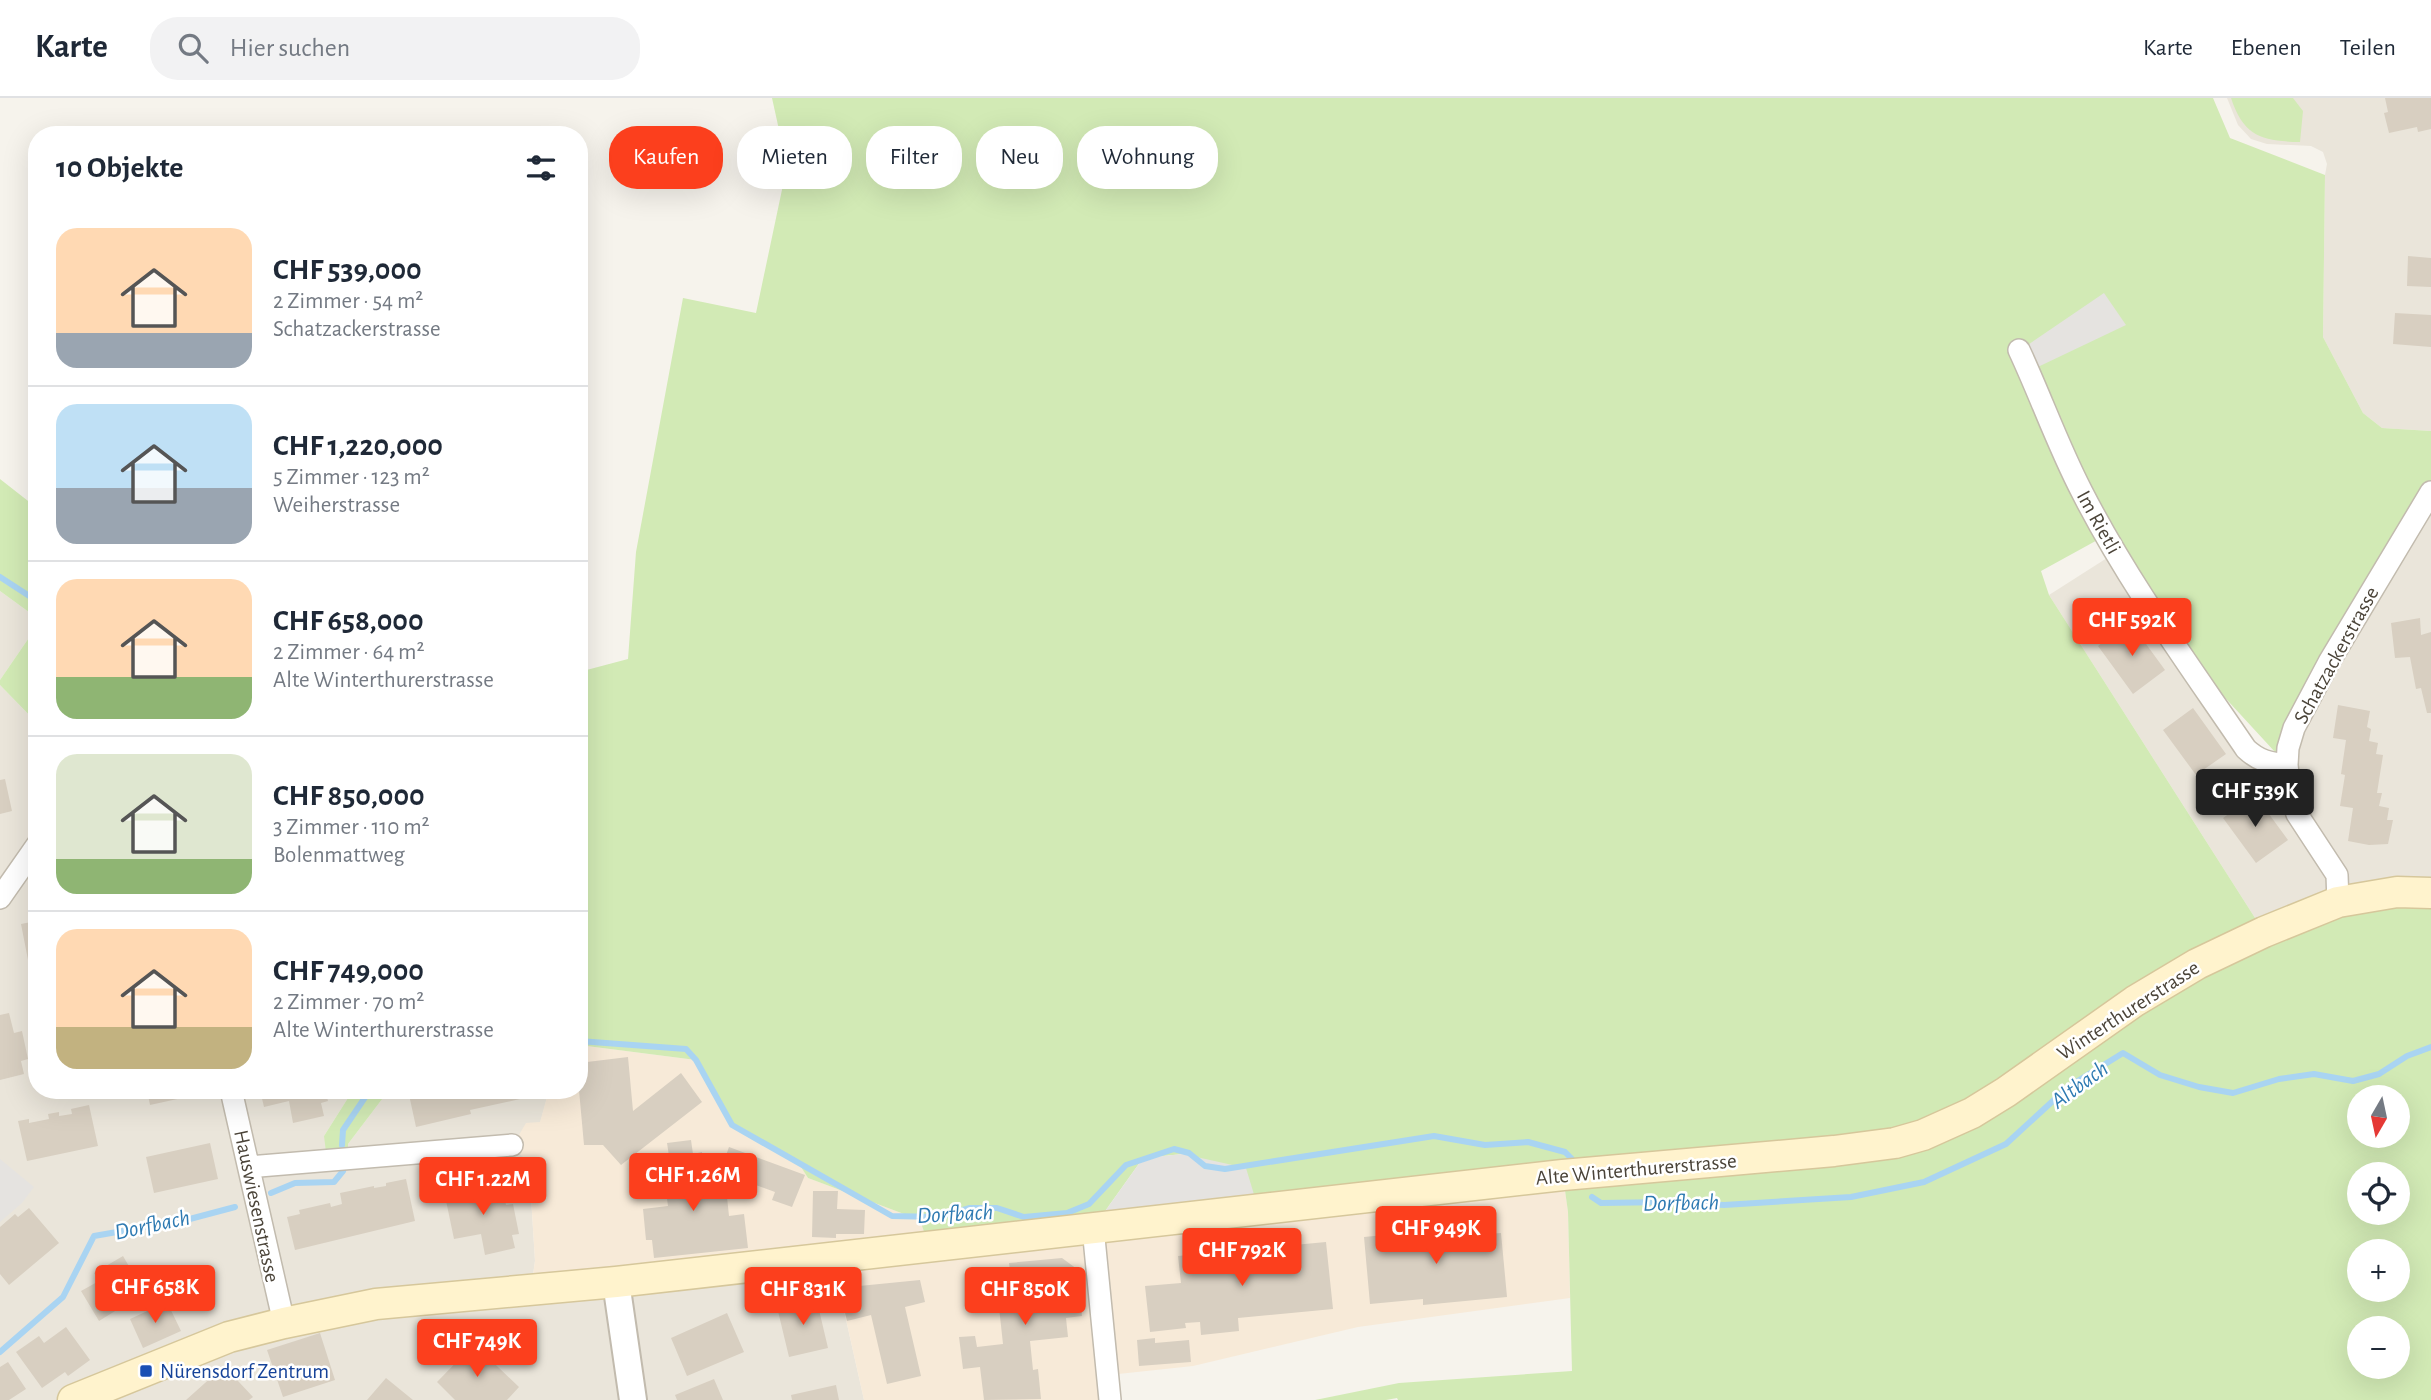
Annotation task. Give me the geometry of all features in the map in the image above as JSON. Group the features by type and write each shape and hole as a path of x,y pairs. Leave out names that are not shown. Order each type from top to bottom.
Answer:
{"main road":[{"name":"Winterthurerstrasse","path":"1835,1151 1895,1143 1947,1126 2006,1092 2135,1001 2197,964 2264,932 2338,902 2397,892 2431,892"},
{"name":"Alte Winterthurerstrasse","path":"73,1400 229,1337 284,1322 376,1304 616,1282 1563,1175 1835,1151"}],"street":[{"name":"Im Rietli","path":"2019,350 2083,494 2126,571 2246,748 2255,758 2264,762 2287,765"},
{"name":"Schatzackerstrasse","path":"2338,902 2337,875 2297,814 2290,792 2288,748 2294,727 2329,662 2431,492"},
{"path":"3,888 28,856"},
{"name":"Hauswiesenstrasse","path":"233,1099 269,1267 284,1322"},
{"path":"249,1167 513,1144"},
{"path":"1093,1228 1110,1400"},
{"path":"616,1282 634,1400"}],"shaded area":[{"path":"2227,98 2431,98 2431,431 2382,428 2363,413 2323,337 2327,164 2323,152 2311,146 2267,144 2251,139 2238,125"},
{"path":"2104,293 2126,325 2025,373 2016,353"},
{"path":"2431,492 2431,893 2264,932 2049,595 2107,558 2239,752 2287,765 2294,728"},
{"path":"0,591 28,611 28,639 0,680"},
{"path":"0,685 28,714 28,1099 347,1099 324,1136 347,1150 348,1144 382,1099 547,1099 529,1165 535,1261 533,1275 832,1257 864,1400 0,1400"},
{"path":"588,1046 696,1060 732,1125 799,1162 808,1178 920,1220 1563,1175 1568,1212 1570,1298 1358,1327 1193,1366 1109,1375 1110,1400 864,1400 832,1257 533,1275 535,1261 529,1165 513,1145 526,1123 540,1122 546,1099 588,1099"},
{"path":"1183,1154 1246,1168 1259,1211 1093,1228 1143,1158"},
{"path":"0,1159 34,1187 22,1203 0,1222"}],"green space":[{"path":"772,98 2213,98 2230,138 2325,175 2323,337 2363,413 2382,428 2431,431 2431,492 2329,662 2287,765 2217,689 2112,532 2041,571 2049,595 2264,932 2431,893 2431,1400 1315,1400 1399,1383 1572,1371 1568,1212 1563,1176 1259,1211 1183,1154 1143,1158 1093,1228 929,1246 920,1220 808,1178 798,1162 732,1125 696,1060 588,1046 588,670 628,659 636,552 683,298 756,313 782,189 852,189 852,126 778,126"},
{"path":"2231,98 2293,98 2303,111 2300,142 2275,140 2256,134 2242,121"},
{"path":"0,479 28,501 28,611 0,591"},
{"path":"28,639 28,714 0,685 0,680"},
{"path":"347,1099 382,1099 348,1144 348,1150 326,1152 324,1136"}],"building":[{"path":"2385,98 2431,98 2431,129 2418,132 2417,127 2389,133 2384,113 2388,112"},
{"path":"2408,256 2431,258 2431,287 2407,286"},
{"path":"2395,313 2431,315 2431,347 2393,344"},
{"path":"2420,618 2421,635 2431,632 2431,713 2427,713 2421,688 2416,689 2410,657 2395,658 2391,623"},
{"path":"2130,622 2165,670 2133,694 2098,646"},
{"path":"2338,705 2370,711 2367,727 2371,729 2369,741 2378,743 2376,754 2383,755 2377,793 2382,793 2379,806 2389,808 2387,820 2393,820 2388,844 2369,845 2348,841 2353,808 2340,806 2345,775 2341,774 2346,740 2333,738"},
{"path":"2193,708 2226,754 2196,775 2163,730"},
{"path":"5,779 12,811 0,814 0,780"},
{"path":"2255,795 2288,840 2256,863 2223,818"},
{"path":"28,923 28,960 21,924"},
{"path":"9,1013 14,1033 22,1031 28,1059 21,1061 24,1074 0,1080 0,1015"},
{"path":"628,1057 633,1111 681,1073 702,1102 621,1165 603,1145 584,1145 580,1099 588,1099 588,1062"},
{"path":"149,1099 177,1099 150,1105"},
{"path":"262,1099 328,1101 321,1103 324,1116 293,1123 289,1101 264,1107"},
{"path":"410,1099 520,1099 470,1110 471,1114 416,1127"},
{"path":"89,1105 98,1146 27,1161 18,1121 29,1119 29,1123 49,1119 48,1114 59,1112 59,1116 72,1114 71,1109"},
{"path":"691,1140 693,1154 702,1152 706,1188 722,1187 724,1198 727,1197 729,1216 744,1214 748,1248 654,1258 652,1240 646,1240 643,1209 668,1206 665,1184 668,1184 667,1171 687,1169 686,1154 669,1156 667,1143"},
{"path":"210,1143 218,1179 154,1193 146,1157"},
{"path":"729,1147 805,1175 792,1207 772,1200 775,1192 720,1172"},
{"path":"406,1179 415,1221 295,1250 287,1217 300,1214 299,1210 330,1203 331,1207 342,1204 340,1193 386,1186 386,1183"},
{"path":"473,1185 475,1192 502,1186 506,1205 513,1204 519,1234 512,1235 515,1248 485,1255 481,1234 454,1239 444,1191"},
{"path":"813,1191 838,1191 837,1209 865,1210 864,1234 836,1234 836,1238 812,1237"},
{"path":"29,1208 59,1243 9,1285 0,1274 0,1227 15,1214 18,1217"},
{"path":"1486,1225 1487,1234 1501,1233 1507,1297 1423,1305 1423,1299 1370,1304 1364,1237"},
{"path":"1326,1242 1333,1309 1238,1318 1239,1331 1201,1335 1200,1322 1185,1323 1186,1328 1150,1332 1145,1286 1181,1283 1178,1256"},
{"path":"123,1256 141,1287 116,1302 120,1308 99,1321 81,1291 99,1281 94,1273"},
{"path":"1062,1258 1077,1269 1082,1316 1066,1318 1068,1337 1030,1341 1033,1370 1038,1369 1041,1399 984,1400 980,1367 963,1369 959,1337 975,1336 977,1347 1003,1344 996,1280 1011,1278 1009,1263"},
{"path":"920,1280 925,1302 905,1307 921,1376 887,1384 871,1315 847,1321 839,1288"},
{"path":"816,1297 828,1348 789,1357 777,1307"},
{"path":"167,1302 181,1331 143,1348 130,1319"},
{"path":"727,1313 744,1352 687,1376 671,1338"},
{"path":"66,1327 90,1360 68,1376 65,1372 42,1388 16,1352 39,1336 44,1343"},
{"path":"320,1333 335,1380 283,1397 267,1350"},
{"path":"1155,1338 1155,1343 1189,1340 1191,1362 1139,1366 1137,1340"},
{"path":"474,1344 519,1387 507,1400 455,1400 437,1382"},
{"path":"8,1362 26,1389 9,1400 0,1400 0,1367"},
{"path":"224,1366 253,1397 249,1400 186,1400"},
{"path":"386,1378 413,1400 367,1400"},
{"path":"714,1379 723,1400 677,1400 675,1395"},
{"path":"836,1385 839,1400 792,1400 791,1395"}],"waterway":[{"path":"0,577 28,595"},
{"name":"Dorfbach","path":"588,1042 686,1049 696,1060 732,1125 892,1216 939,1217 969,1208 997,1208 1024,1217 1067,1213 1089,1204 1126,1165 1174,1149 1189,1153 1205,1166 1225,1169 1434,1136 1485,1145 1528,1142 1565,1152 1572,1159"},
{"name":"Altbach","path":"1592,1197 1601,1203 1724,1205 1851,1197 1924,1182 2006,1144 2068,1087 2123,1053 2160,1075 2199,1087 2233,1093 2279,1079 2314,1074 2353,1081 2379,1074 2407,1056 2431,1047"},
{"name":"Dorfbach","path":"342,1145 343,1130 364,1099"},
{"name":"Dorfbach","path":"271,1193 295,1183 334,1182 343,1171"},
{"name":"Dorfbach","path":"0,1352 63,1297 94,1236 186,1220 235,1207"}],"place":[{"name":"Nürensdorf Zentrum","path":"146,1371"}]}
